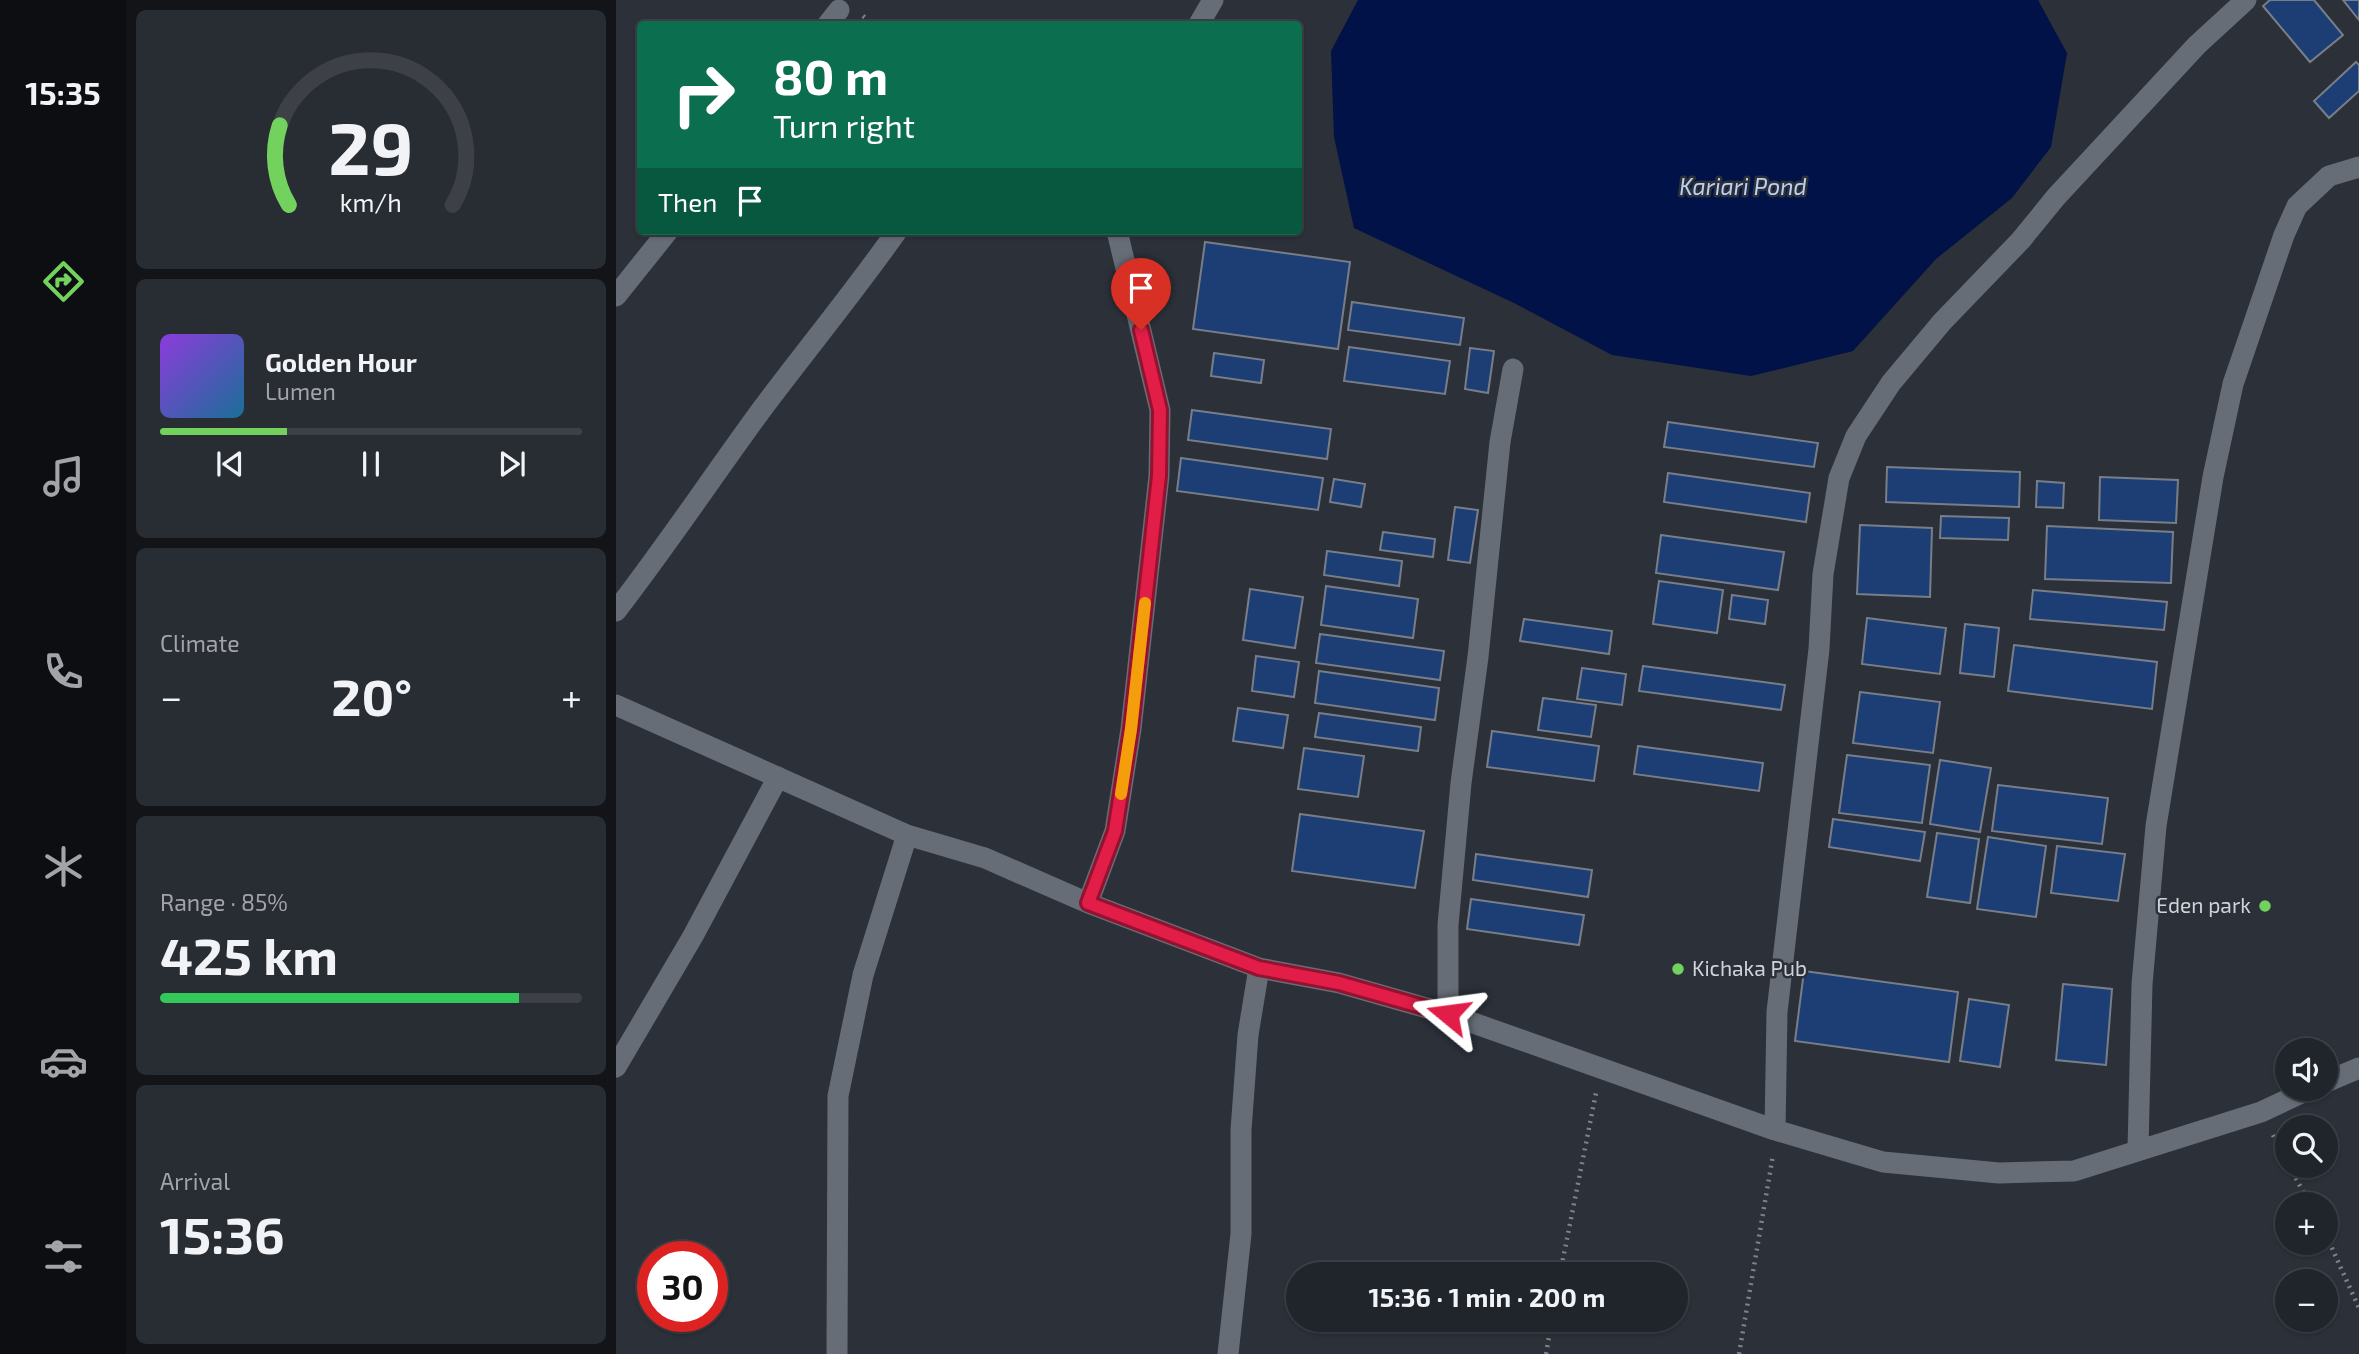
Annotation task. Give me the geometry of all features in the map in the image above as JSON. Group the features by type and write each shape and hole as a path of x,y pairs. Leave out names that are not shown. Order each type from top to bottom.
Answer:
{"street":[{"path":"1201,21 1213,0"},
{"path":"1775,1130 1777,1012 1819,649 1823,574 1839,478 1856,436 1891,383 1942,321 2021,240 2056,197 2188,55 2246,0"},
{"path":"2138,1149 2142,984 2156,825 2213,477 2233,384 2284,234 2297,206 2329,176 2359,167"},
{"path":"616,296 665,235"},
{"path":"616,611 665,548 761,410 862,281 894,235"},
{"path":"1088,903 1115,831 1131,729 1159,476 1160,410 1118,235"},
{"path":"1448,1014 1448,925 1461,783 1478,657 1500,442 1513,369"},
{"path":"616,705 907,835 985,858 1088,903 1259,968 1339,983 1448,1014 1775,1130 1883,1162 1999,1173 2074,1171 2261,1112 2284,1101"},
{"path":"616,1067 693,936 778,777"},
{"path":"837,1354 838,1096 863,975 907,835"},
{"path":"1227,1354 1241,1234 1241,1130 1248,1035 1259,968"},
{"path":"2338,1077 2359,1068"}],"path":[{"path":"1562,1262 1600,1068"},
{"path":"1740,1354 1770,1182 1775,1130"},
{"path":"2335,1255 2359,1308"},
{"path":"1546,1354 1550,1332"}],"water":[{"name":"Kariari Pond","path":"1358,0 2038,0 2067,53 2051,147 2012,198 1936,259 1853,351 1751,376 1612,355 1514,303 1354,228 1334,137 1331,51"}],"building":[{"path":"2270,0 2314,0 2343,35 2310,62 2263,6"},
{"path":"2343,0 2359,0 2359,20"},
{"path":"2356,62 2359,65 2359,91 2329,118 2314,101"},
{"path":"1205,242 1350,262 1338,349 1193,329"},
{"path":"1352,302 1464,318 1460,345 1348,330"},
{"path":"1349,347 1450,361 1445,394 1344,381"},
{"path":"1470,348 1494,351 1488,393 1465,389"},
{"path":"1214,353 1264,360 1261,383 1211,376"},
{"path":"1192,410 1331,429 1327,459 1188,440"},
{"path":"1668,422 1818,443 1814,467 1664,447"},
{"path":"1181,458 1323,478 1318,510 1177,491"},
{"path":"1887,467 2020,472 2019,507 1886,502"},
{"path":"1668,473 1810,493 1806,522 1664,502"},
{"path":"2100,477 2178,480 2176,523 2099,520"},
{"path":"1334,479 1365,484 1361,507 1330,502"},
{"path":"2037,481 2064,483 2063,508 2036,507"},
{"path":"1455,507 1478,510 1470,563 1448,560"},
{"path":"1941,516 2009,518 2008,540 1940,538"},
{"path":"1860,525 1932,528 1930,597 1857,594"},
{"path":"2047,526 2173,532 2171,583 2045,579"},
{"path":"1383,532 1435,539 1433,557 1380,550"},
{"path":"1661,535 1784,552 1778,590 1656,573"},
{"path":"1327,551 1402,561 1399,586 1324,575"},
{"path":"1659,581 1723,590 1717,633 1653,624"},
{"path":"1326,586 1418,599 1413,638 1321,625"},
{"path":"1250,589 1303,597 1295,648 1243,640"},
{"path":"2033,590 2167,602 2164,630 2030,619"},
{"path":"1732,595 1768,600 1765,624 1729,619"},
{"path":"1867,618 1946,628 1940,674 1862,664"},
{"path":"1524,619 1612,631 1609,654 1520,641"},
{"path":"1965,624 1999,628 1994,677 1960,673"},
{"path":"1320,634 1444,651 1440,680 1316,663"},
{"path":"2014,645 2157,662 2152,709 2008,691"},
{"path":"1256,656 1299,662 1294,697 1252,691"},
{"path":"1643,666 1785,685 1781,710 1639,691"},
{"path":"1582,668 1626,674 1622,705 1577,699"},
{"path":"1319,671 1439,688 1435,720 1315,703"},
{"path":"1860,692 1940,702 1933,753 1853,743"},
{"path":"1543,698 1596,705 1591,737 1538,730"},
{"path":"1238,708 1288,715 1283,748 1233,741"},
{"path":"1319,713 1421,727 1418,751 1315,737"},
{"path":"1492,731 1599,746 1594,781 1487,767"},
{"path":"1638,746 1763,763 1759,791 1634,774"},
{"path":"1304,748 1364,756 1358,797 1298,789"},
{"path":"1847,755 1930,765 1922,823 1839,813"},
{"path":"1940,760 1991,768 1980,832 1930,824"},
{"path":"1998,785 2108,798 2102,844 1992,831"},
{"path":"1300,814 1424,831 1415,888 1292,871"},
{"path":"1833,819 1925,832 1920,861 1829,847"},
{"path":"1937,833 1979,839 1970,903 1927,897"},
{"path":"1988,837 2046,846 2036,917 1977,909"},
{"path":"2057,846 2125,854 2118,901 2051,893"},
{"path":"1476,854 1592,870 1588,897 1473,880"},
{"path":"1471,899 1584,915 1579,945 1467,929"},
{"path":"1804,971 1958,992 1949,1062 1795,1041"},
{"path":"2063,984 2112,989 2106,1065 2056,1060"},
{"path":"1969,999 2009,1005 2000,1067 1960,1061"}],"slow traffic":[{"path":"1121,794 1145,603"}],"place":[{"name":"Eden park","path":"2265,906"},
{"name":"Kichaka Pub","path":"1678,969"}],"route":[{"path":"1141,330 1160,410 1159,476 1153,542 1131,729 1115,831 1088,903 1259,968 1339,983 1448,1014"}]}
